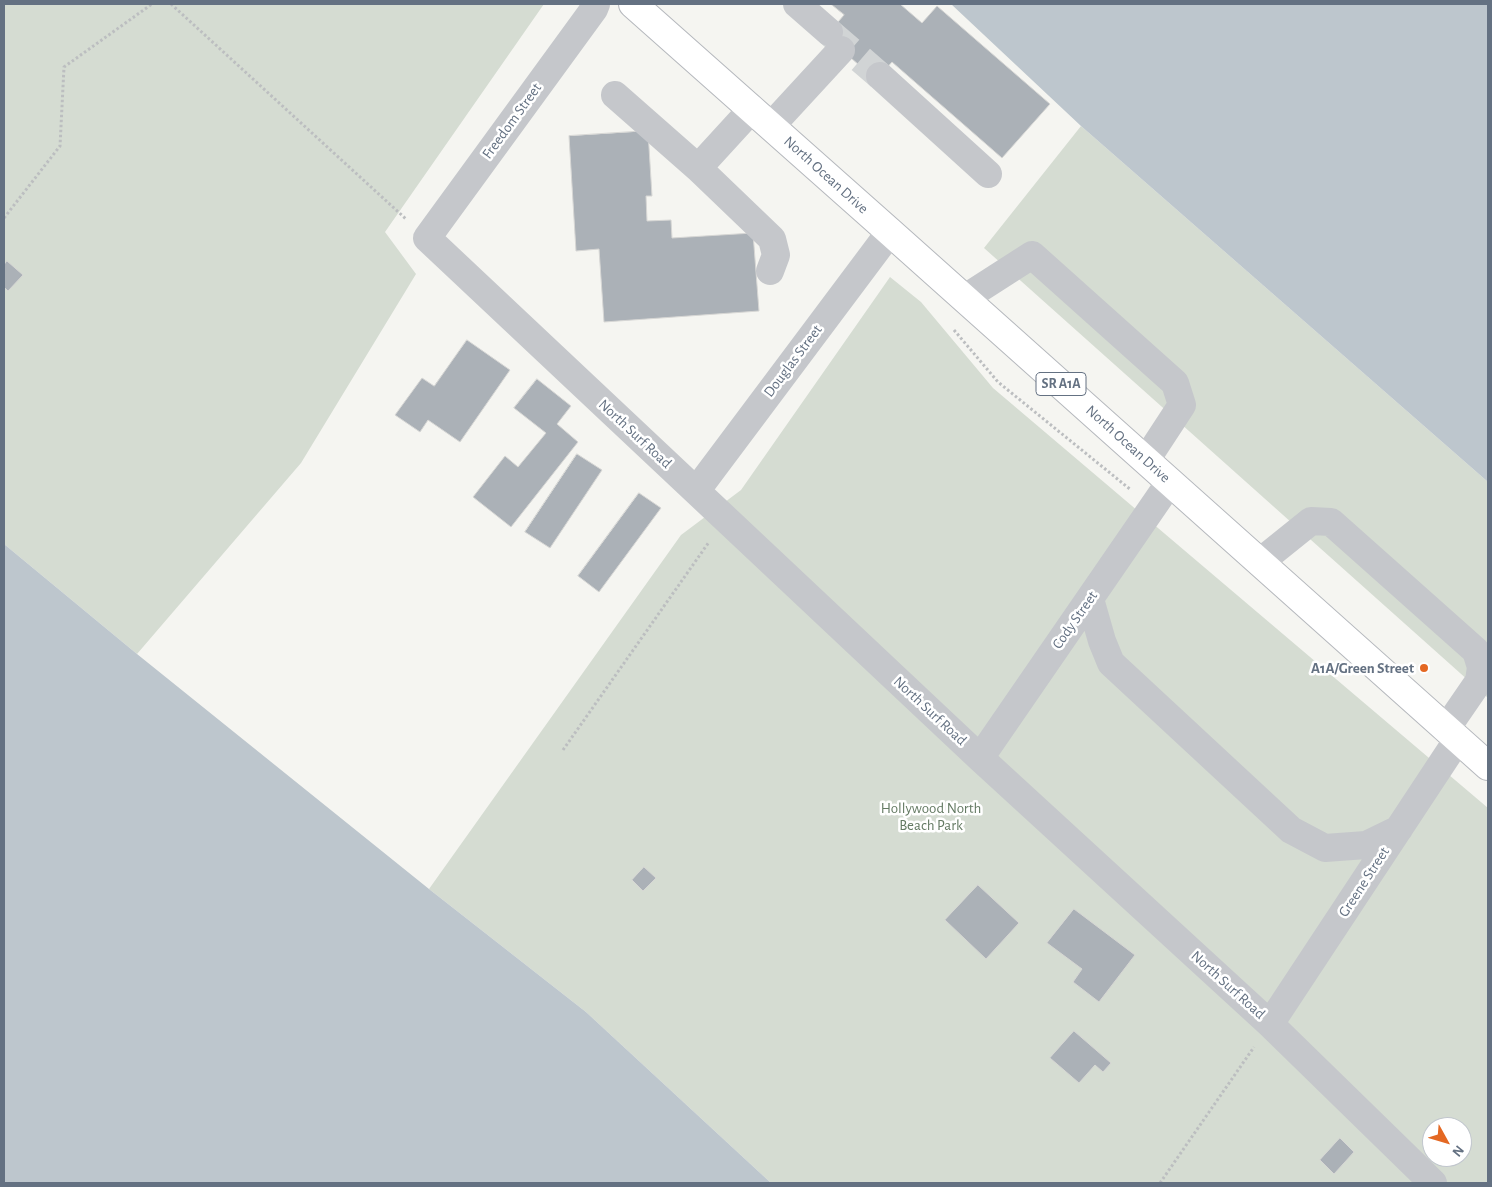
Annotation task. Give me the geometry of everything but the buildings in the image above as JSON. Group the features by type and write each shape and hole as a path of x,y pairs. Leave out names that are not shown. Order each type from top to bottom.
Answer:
{"main road":[{"name":"North Ocean Drive","path":"633,4 1488,766"}],"street":[{"name":"Freedom Street","path":"427,238 596,4"},
{"path":"698,168 762,118 835,41 797,4"},
{"path":"880,76 988,174"},
{"path":"615,95 698,168 772,239 776,255 770,271"},
{"name":"Douglas Street","path":"696,491 890,232"},
{"name":"North Surf Road","path":"427,238 980,758 1270,1024 1433,1183"},
{"path":"965,298 1032,255 1039,261 1175,383 1182,406 1146,460"},
{"name":"Cody Street","path":"980,758 1170,482"},
{"name":"Greene Street","path":"1260,562 1311,521 1331,522 1476,651 1481,667 1479,680 1452,734 1399,829 1270,1024"},
{"path":"1090,599 1102,641 1111,663 1291,830 1325,848 1366,845 1399,829"}],"path":[{"path":"4,218 60,146 64,67 152,4"},
{"path":"171,4 427,238"},
{"path":"562,750 725,519"},
{"path":"1160,1183 1270,1024"}],"green space":[{"path":"4,4 544,4 385,232 416,274 301,463 137,654 4,544"},
{"path":"1081,126 1488,482 1488,698 984,248"},
{"name":"Hollywood North Beach Park","path":"890,277 921,302 993,388 1488,808 1488,1183 771,1183 586,1012 429,889 681,535 741,490"}],"shaded area":[{"path":"951,4 1488,4 1488,482 1081,126"},
{"path":"4,544 137,654 429,889 586,1012 771,1183 4,1183"}],"tunnel":[{"path":"829,32 880,76"}],"place":[{"name":"A1A/Green Street","path":"1424,668"}]}
